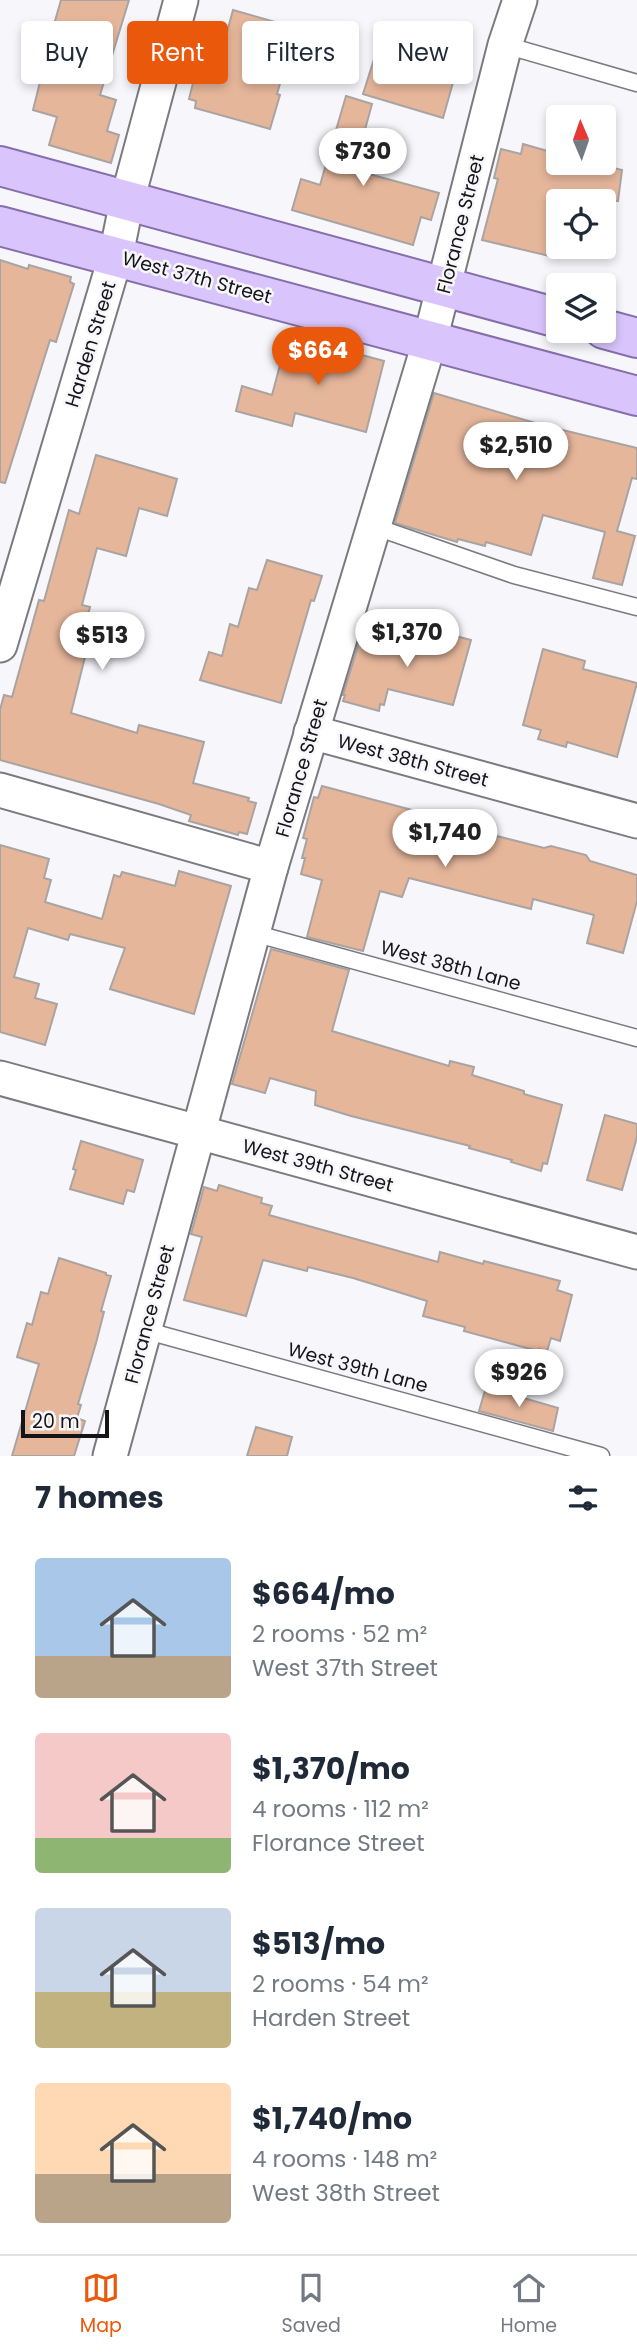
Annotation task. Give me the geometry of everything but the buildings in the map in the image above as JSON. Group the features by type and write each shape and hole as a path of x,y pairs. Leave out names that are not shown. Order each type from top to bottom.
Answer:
{"main road":[{"path":"0,166 546,314"},
{"name":"West 37th Street","path":"0,226 637,396"},
{"path":"616,332 637,338"}],"street":[{"name":"Harden Street","path":"0,645 116,256 127,201 181,0"},
{"name":"Florance Street","path":"110,1456 271,867 430,340 505,45 520,0"},
{"name":"West 38th Street","path":"311,732 637,821"},
{"path":"0,790 271,867"},
{"name":"West 39th Street","path":"0,1078 637,1252"}],"lane":[{"path":"505,45 637,83"},
{"path":"373,526 514,575 637,607"},
{"name":"West 38th Lane","path":"253,933 637,1038"},
{"name":"West 39th Lane","path":"144,1330 601,1456"}]}
